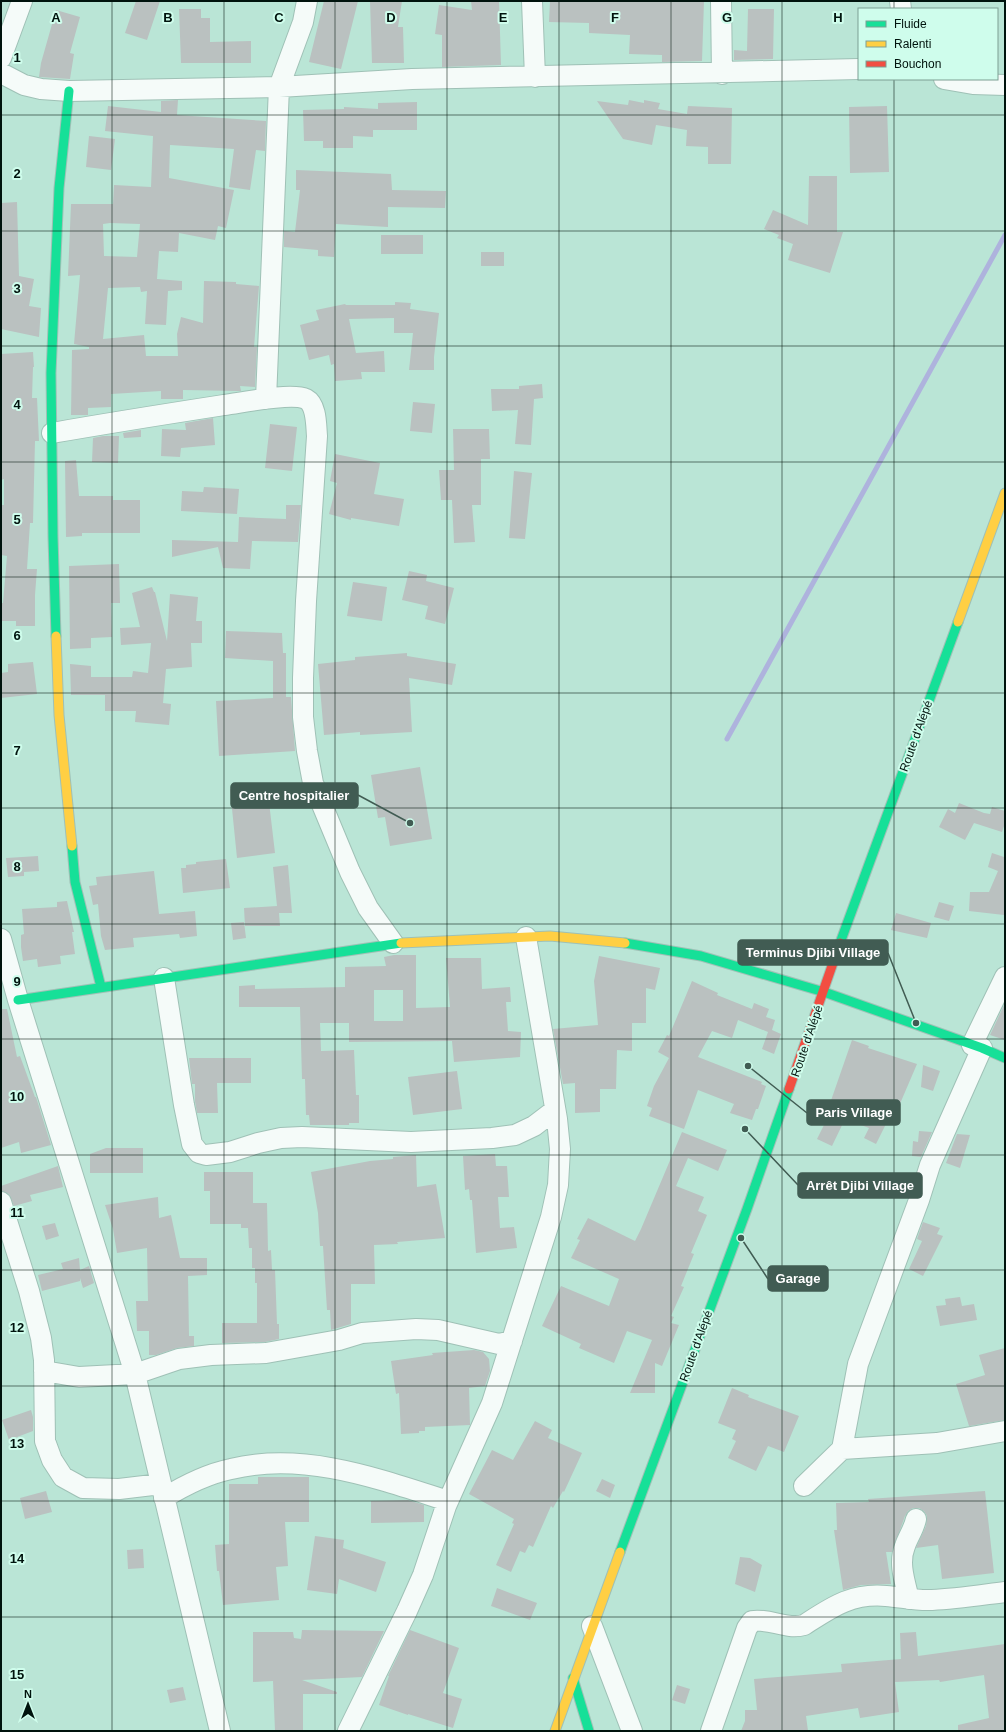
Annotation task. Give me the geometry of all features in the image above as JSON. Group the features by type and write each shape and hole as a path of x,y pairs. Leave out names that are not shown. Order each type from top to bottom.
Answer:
{"street":[{"path":"1,58 22,1"},
{"path":"266,399 278,87 303,22 307,1"},
{"path":"532,1 535,77"},
{"path":"721,1 722,74"},
{"path":"1,73 24,85 69,91 278,87 412,80 858,70"},
{"path":"950,80 973,84 1005,85"},
{"path":"69,91 59,195 51,373 53,537 60,722 75,882 101,987"},
{"path":"52,433 148,416 266,399 300,397 308,400 312,406 316,421 316,436 303,678 303,717 307,752 313,784 350,872 368,908 393,943"},
{"name":"Route d'Alépé","path":"555,1731 592,1626 747,1210 824,992 1005,493"},
{"path":"18,1000 393,943 550,936 626,943 702,956 824,992 977,1046 1005,1058"},
{"path":"348,1731 397,1632 423,1575 448,1501 492,1403 551,1217 558,1185 560,1149 555,1110 526,937"},
{"path":"1,939 18,1000 135,1374 220,1731"},
{"path":"804,1486 842,1449 858,1364 919,1200 930,1164 1005,977"},
{"path":"164,978 184,1105 192,1144 199,1153 206,1155 230,1152 258,1143 281,1138 302,1137 411,1142 492,1138 515,1135 534,1126 555,1110"},
{"path":"1,1202 35,1313 42,1345 45,1441 52,1460 63,1477 83,1488 162,1491 182,1488 208,1476 233,1468 266,1464 295,1464 330,1468 372,1477 448,1501"},
{"path":"44,1372 79,1376 135,1374 179,1359 211,1355 266,1353 339,1340 362,1333 438,1330 470,1336 499,1344 512,1341"},
{"path":"842,1449 937,1443 1005,1431"},
{"path":"909,1599 904,1578 902,1556 916,1520"},
{"path":"711,1731 747,1628 752,1621 762,1620 791,1627 804,1625 843,1601 860,1596 885,1596 933,1600 1005,1592"},
{"path":"592,1626 632,1731"},
{"path":"573,1678 589,1731"}],"building":[{"path":"136,1 160,1 147,40 125,33"},
{"path":"324,1 358,1 341,69 309,62"},
{"path":"370,1 402,1 398,27 403,27 404,63 372,63"},
{"path":"471,1 499,1 501,65 442,67 442,35 435,34 439,5 472,10"},
{"path":"550,1 704,1 702,61 662,62 662,55 629,54 630,35 589,33 589,23 549,22"},
{"path":"179,9 201,9 201,18 210,18 210,42 251,41 251,63 181,63"},
{"path":"748,9 774,9 773,59 734,60 734,50 747,51"},
{"path":"56,10 80,17 70,53 74,54 70,79 39,77 41,63"},
{"path":"178,100 177,115 266,121 265,151 256,150 250,190 229,187 234,149 170,145 169,178 234,190 226,228 218,226 215,240 179,233 178,252 159,251 157,279 182,281 182,290 168,291 166,325 145,324 147,291 141,292 140,287 108,288 103,339 144,335 146,356 178,356 177,334 181,317 203,323 204,281 236,282 236,284 259,286 254,347 257,347 255,387 240,386 241,391 183,390 183,399 161,399 161,391 111,394 111,407 88,408 88,415 71,415 72,350 89,349 89,347 74,344 80,275 68,276 71,204 113,204 114,185 151,187 153,136 105,131 108,106 161,112 161,101","holes":["103,224 140,224 137,257 104,256"]},
{"path":"629,100 644,103 644,100 660,103 658,109 687,114 688,106 732,108 731,164 708,164 708,147 686,146 687,130 656,125 652,145 623,139 597,101 628,105"},
{"path":"417,102 417,130 373,130 373,137 353,136 353,148 323,148 323,141 304,141 303,110 344,109 344,107 378,109 378,103"},
{"path":"887,106 889,172 850,173 849,107"},
{"path":"89,136 115,139 111,170 86,167"},
{"path":"296,170 391,174 392,190 446,191 445,208 388,207 388,227 336,224 334,257 318,256 318,250 284,247 284,231 295,232 300,190 296,190"},
{"path":"809,176 837,176 837,232 843,232 830,273 788,260 793,244 777,238 779,235 764,229 773,210 808,225"},
{"path":"17,202 19,276 34,279 29,306 41,308 39,337 1,329 1,203"},
{"path":"381,235 423,235 423,254 381,254"},
{"path":"481,252 504,252 504,266 481,266"},
{"path":"395,302 411,303 410,309 439,313 434,370 409,370 413,333 394,333 394,318 349,319 356,353 384,351 385,372 361,372 362,379 335,381 334,364 331,365 329,355 309,360 300,325 319,320 316,310 345,304 395,305"},
{"path":"33,352 34,367 32,398 37,398 39,441 35,441 33,523 30,523 27,569 37,569 35,626 16,626 16,621 1,621 1,603 3,603 7,556 1,555 1,505 4,505 4,479 1,480 1,354"},
{"path":"542,384 543,398 534,399 531,445 515,444 518,410 492,411 491,389 519,389 519,386"},
{"path":"413,402 435,404 432,433 410,431"},
{"path":"213,418 215,445 181,448 180,457 161,456 162,429 186,430 185,423"},
{"path":"270,424 297,427 292,471 265,468"},
{"path":"453,429 489,429 490,459 481,459 481,505 472,505 475,542 454,543 452,500 441,500 439,470 454,470"},
{"path":"141,430 141,437 124,438 123,433"},
{"path":"103,436 119,436 118,463 92,462 93,438"},
{"path":"335,454 380,463 374,494 404,499 399,526 351,518 351,520 329,514 337,483 330,481"},
{"path":"76,460 79,496 113,496 113,500 140,500 140,533 82,533 82,536 66,537 65,461"},
{"path":"514,471 532,473 525,539 509,538"},
{"path":"204,487 239,489 237,514 181,511 182,491 203,492"},
{"path":"286,505 301,505 298,542 252,541 250,569 223,568 218,547 172,557 172,540 238,542 239,517 286,519"},
{"path":"119,564 120,603 111,603 112,637 91,638 91,648 70,649 69,566"},
{"path":"409,571 427,575 426,581 454,588 445,624 425,619 428,606 402,600"},
{"path":"353,582 387,587 382,621 347,616"},
{"path":"152,587 155,592 167,641 170,594 198,597 196,621 202,621 202,643 191,643 192,667 166,669 163,703 171,704 169,725 135,722 136,711 105,711 105,695 71,695 70,664 91,666 91,677 132,677 133,671 148,673 151,643 121,645 120,628 140,627 132,593"},
{"path":"226,631 282,633 283,653 286,653 286,697 291,697 295,751 219,756 216,701 273,698 273,661 225,658"},
{"path":"407,653 407,656 456,664 452,685 409,678 412,732 360,735 360,732 324,735 318,664 355,660 355,657"},
{"path":"33,662 37,694 1,698 1,673 8,672 8,664"},
{"path":"420,767 432,839 390,846 385,817 378,818 371,775"},
{"path":"267,785 275,853 237,858 230,789"},
{"path":"959,803 984,813 990,814 992,807 1005,811 1005,823 1002,832 974,823 965,840 939,827 948,809 955,813"},
{"path":"992,853 1005,856 1004,915 969,911 970,892 989,892 998,871 988,867"},
{"path":"38,856 39,871 24,872 24,876 8,877 6,858"},
{"path":"226,859 230,888 183,893 181,868 186,868 186,865 196,864 196,862"},
{"path":"288,865 292,913 279,913 280,926 245,926 244,908 277,906 273,867"},
{"path":"154,871 159,914 195,911 197,936 180,938 179,934 133,938 134,947 105,950 101,936 98,904 93,905 89,886 97,885 96,877"},
{"path":"67,901 74,932 72,932 75,954 60,956 61,964 38,967 37,959 23,961 21,947 21,935 24,934 22,909 57,907 57,902"},
{"path":"939,902 954,906 949,921 934,917"},
{"path":"896,913 931,923 927,938 891,930"},
{"path":"244,922 246,938 233,940 231,923"},
{"path":"394,955 416,955 416,1008 450,1007 446,958 481,958 482,989 510,987 511,1002 506,1002 508,1031 521,1032 520,1057 454,1062 452,1041 349,1042 349,1023 320,1023 321,1051 354,1050 356,1095 359,1095 359,1123 349,1123 349,1125 310,1125 309,1115 306,1115 305,1079 302,1079 300,1007 239,1007 239,986 255,985 255,989 345,987 345,967 386,966 384,957","holes":["374,990 403,990 403,1021 374,1021"]},
{"path":"599,956 660,968 655,990 646,988 646,1023 632,1023 632,1051 617,1050 616,1089 600,1089 600,1112 575,1113 575,1083 563,1084 553,1029 598,1025 594,981"},
{"path":"692,981 718,993 717,995 752,1009 754,1003 769,1009 766,1017 775,1020 772,1030 781,1034 774,1054 762,1049 768,1032 738,1020 732,1038 712,1031 698,1057 762,1082 761,1084 766,1086 758,1109 756,1109 752,1120 730,1113 734,1104 698,1090 684,1129 649,1116 652,1108 647,1106 654,1086 669,1058 658,1052 667,1035 669,1036"},
{"path":"1005,1003 1005,1040 990,1035"},
{"path":"1,1009 7,1009 17,1057 20,1056 36,1097 51,1145 21,1153 19,1142 1,1148"},
{"path":"852,1040 869,1046 868,1048 917,1064 893,1120 889,1118 876,1144 864,1138 869,1128 845,1119 832,1146 817,1139 830,1113 827,1112"},
{"path":"189,1058 251,1058 251,1083 217,1083 218,1113 197,1113 195,1084 192,1084"},
{"path":"923,1065 940,1071 933,1091 921,1087"},
{"path":"457,1071 462,1109 413,1115 408,1077"},
{"path":"919,1131 932,1132 921,1157 912,1156 913,1141 918,1142"},
{"path":"682,1132 727,1150 718,1171 688,1158 676,1186 704,1197 698,1211 707,1215 691,1253 694,1254 681,1286 684,1287 671,1316 674,1317 671,1323 679,1325 662,1366 655,1363 655,1393 630,1393 652,1340 627,1331 614,1363 579,1348 581,1344 542,1326 561,1286 609,1306 619,1279 571,1258 580,1240 577,1239 588,1218 635,1241"},
{"path":"957,1134 970,1135 960,1168 946,1163"},
{"path":"106,1148 143,1148 143,1173 90,1173 90,1154"},
{"path":"495,1154 496,1166 507,1166 509,1197 498,1197 500,1228 514,1227 517,1248 476,1253 472,1200 470,1200 469,1189 465,1190 463,1156"},
{"path":"416,1155 417,1187 436,1184 445,1238 397,1242 398,1244 374,1245 375,1284 351,1284 351,1324 331,1330 330,1310 327,1310 323,1246 320,1246 318,1213 311,1172 370,1161 393,1159 393,1157"},
{"path":"58,1166 63,1187 30,1195 32,1201 14,1206 9,1194 1,1191 1,1186"},
{"path":"204,1172 253,1172 253,1203 267,1203 268,1251 271,1250 272,1270 275,1270 279,1339 265,1342 222,1343 222,1323 257,1323 257,1283 255,1283 255,1268 252,1268 252,1248 249,1248 248,1228 241,1228 241,1224 210,1224 210,1191 204,1191"},
{"path":"158,1197 159,1218 171,1215 180,1258 207,1258 207,1275 188,1276 189,1336 194,1336 194,1346 177,1348 156,1355 149,1355 149,1331 137,1331 136,1301 148,1301 147,1248 117,1253 113,1229 105,1205"},
{"path":"923,1222 940,1228 937,1234 943,1236 923,1276 909,1269 922,1241 917,1239"},
{"path":"55,1223 59,1236 46,1240 42,1226"},
{"path":"79,1258 80,1270 89,1266 94,1283 83,1288 80,1278 80,1281 42,1291 38,1275 63,1269 61,1263"},
{"path":"960,1297 962,1306 974,1304 977,1320 940,1326 936,1306 946,1305 945,1299"},
{"path":"1005,1348 1005,1420 969,1426 956,1384 985,1375 979,1355"},
{"path":"474,1350 483,1352 489,1359 490,1371 485,1386 469,1388 470,1425 425,1427 425,1431 419,1431 419,1433 401,1434 399,1393 396,1394 391,1361 433,1355 432,1353"},
{"path":"732,1388 749,1395 748,1397 799,1416 784,1452 768,1446 756,1471 728,1458 736,1441 732,1439 736,1430 718,1423"},
{"path":"31,1410 33,1417 33,1431 9,1440 2,1420"},
{"path":"535,1421 552,1430 548,1438 582,1453 564,1492 563,1491 553,1508 551,1506 533,1547 529,1545 525,1553 520,1551 511,1572 496,1565 514,1524 512,1523 514,1519 469,1494 492,1450 513,1460"},
{"path":"258,1477 309,1477 309,1522 285,1522 288,1566 276,1567 279,1600 223,1605 219,1571 217,1571 215,1545 229,1544 229,1484 258,1484"},
{"path":"602,1479 615,1485 610,1498 596,1491"},
{"path":"46,1491 52,1512 25,1519 20,1498"},
{"path":"985,1491 994,1573 942,1579 938,1545 916,1548 926,1526 927,1516 924,1511 919,1508 913,1508 908,1511 905,1516 892,1552 886,1552 891,1584 861,1585 843,1590 834,1530 837,1530 836,1503 869,1502 868,1499"},
{"path":"408,1500 424,1505 424,1522 371,1523 371,1501"},
{"path":"315,1536 344,1540 343,1548 386,1562 376,1592 339,1579 337,1594 307,1590"},
{"path":"143,1549 144,1568 128,1569 127,1550"},
{"path":"740,1557 750,1558 762,1565 755,1592 735,1584"},
{"path":"497,1588 537,1603 530,1620 491,1606"},
{"path":"302,1630 384,1631 362,1677 302,1680 337,1692 337,1694 303,1694 303,1731 275,1731 273,1681 253,1682 253,1632 293,1632 294,1638 301,1639"},
{"path":"410,1630 459,1648 443,1693 462,1699 453,1728 379,1705 388,1676"},
{"path":"916,1632 918,1656 1005,1644 1005,1731 958,1731 958,1725 989,1718 984,1675 940,1682 939,1680 895,1682 899,1712 860,1718 858,1708 806,1716 808,1731 741,1731 745,1721 745,1710 757,1710 754,1679 842,1672 841,1664 901,1659 900,1633"},
{"path":"677,1685 690,1689 685,1704 672,1700"},
{"path":"183,1687 186,1700 170,1703 167,1690"}],"waterway":[{"path":"727,739 1005,235"}],"traffic: fast":[{"path":"56,636 51,373 59,188 69,91"},
{"path":"840,943 958,622"},
{"path":"72,846 75,882 101,987"},
{"path":"18,1000 401,943"},
{"path":"625,943 701,956 824,992 982,1048 1005,1058"},
{"path":"620,1552 747,1209 789,1089"},
{"path":"573,1678 589,1731"}],"traffic: slow":[{"path":"958,622 1005,493"},
{"path":"56,636 59,715 72,846"},
{"path":"401,943 550,936 625,943"},
{"path":"555,1731 620,1552"}],"traffic: jam":[{"path":"789,1089 840,943"}],"place":[{"name":"Centre hospitalier","path":"410,823"},
{"name":"Terminus Djibi Village","path":"916,1023"},
{"name":"Paris Village","path":"748,1066"},
{"name":"Arrêt Djibi Village","path":"745,1129"},
{"name":"Garage","path":"741,1238"}]}
